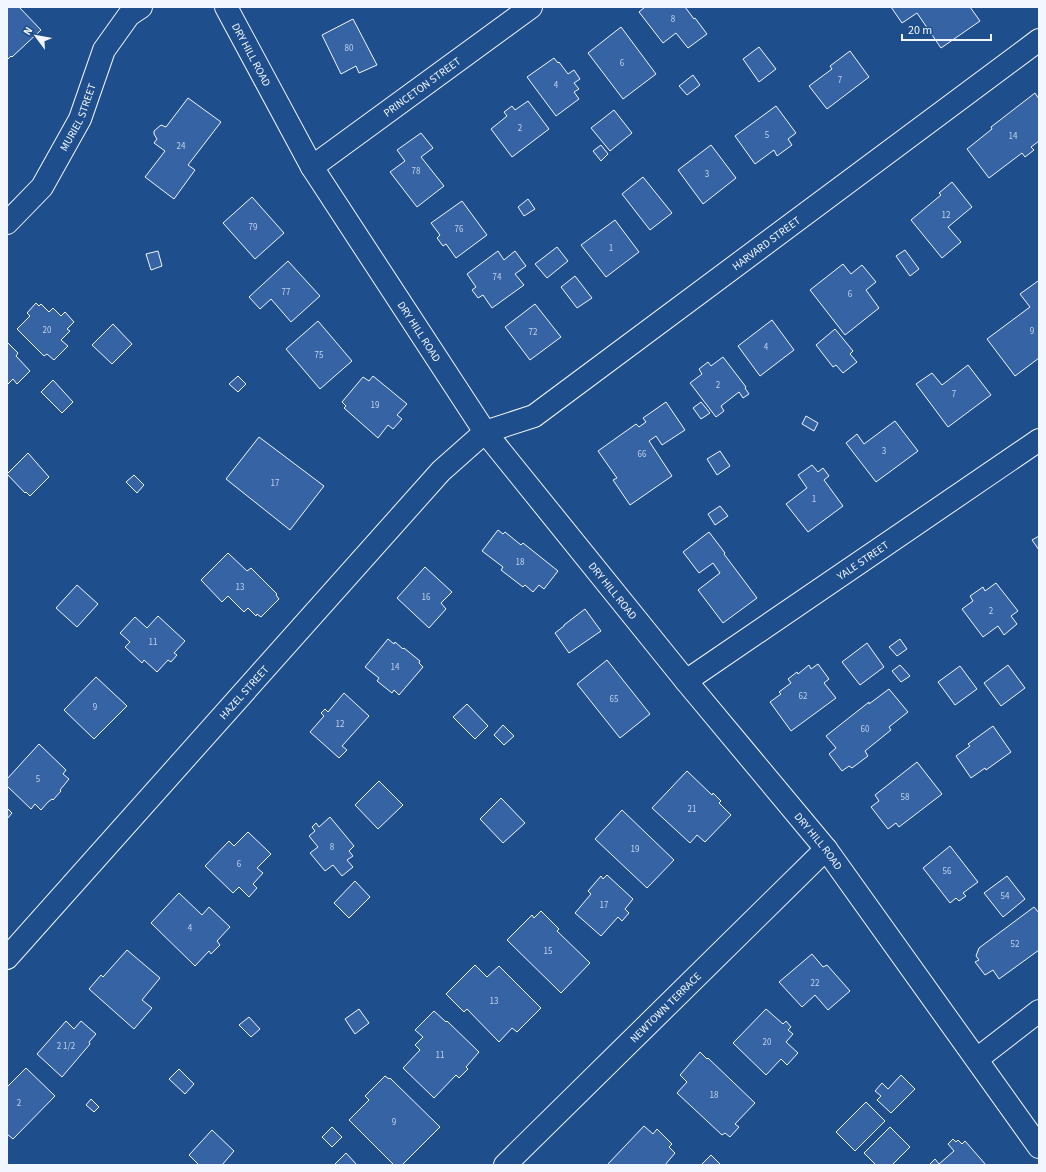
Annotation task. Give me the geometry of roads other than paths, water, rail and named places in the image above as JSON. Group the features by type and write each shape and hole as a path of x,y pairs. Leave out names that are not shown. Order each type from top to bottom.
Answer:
{"street":[{"name":"MURIEL STREET","path":"7,223 42,187 80,119 104,50 128,15 141,7"},
{"name":"DRY HILL ROAD","path":"226,7 312,167 485,432 686,681 826,849 1039,1147"},
{"name":"PRINCETON STREET","path":"312,167 531,7"},
{"name":"HARVARD STREET","path":"485,432 534,416 1039,40"},
{"name":"HAZEL STREET","path":"7,958 441,471 485,432"},
{"name":"YALE STREET","path":"686,681 1039,440"},
{"name":"NEWTOWN TERRACE","path":"505,1165 826,849"},
{"path":"976,1059 1039,1012"}]}
